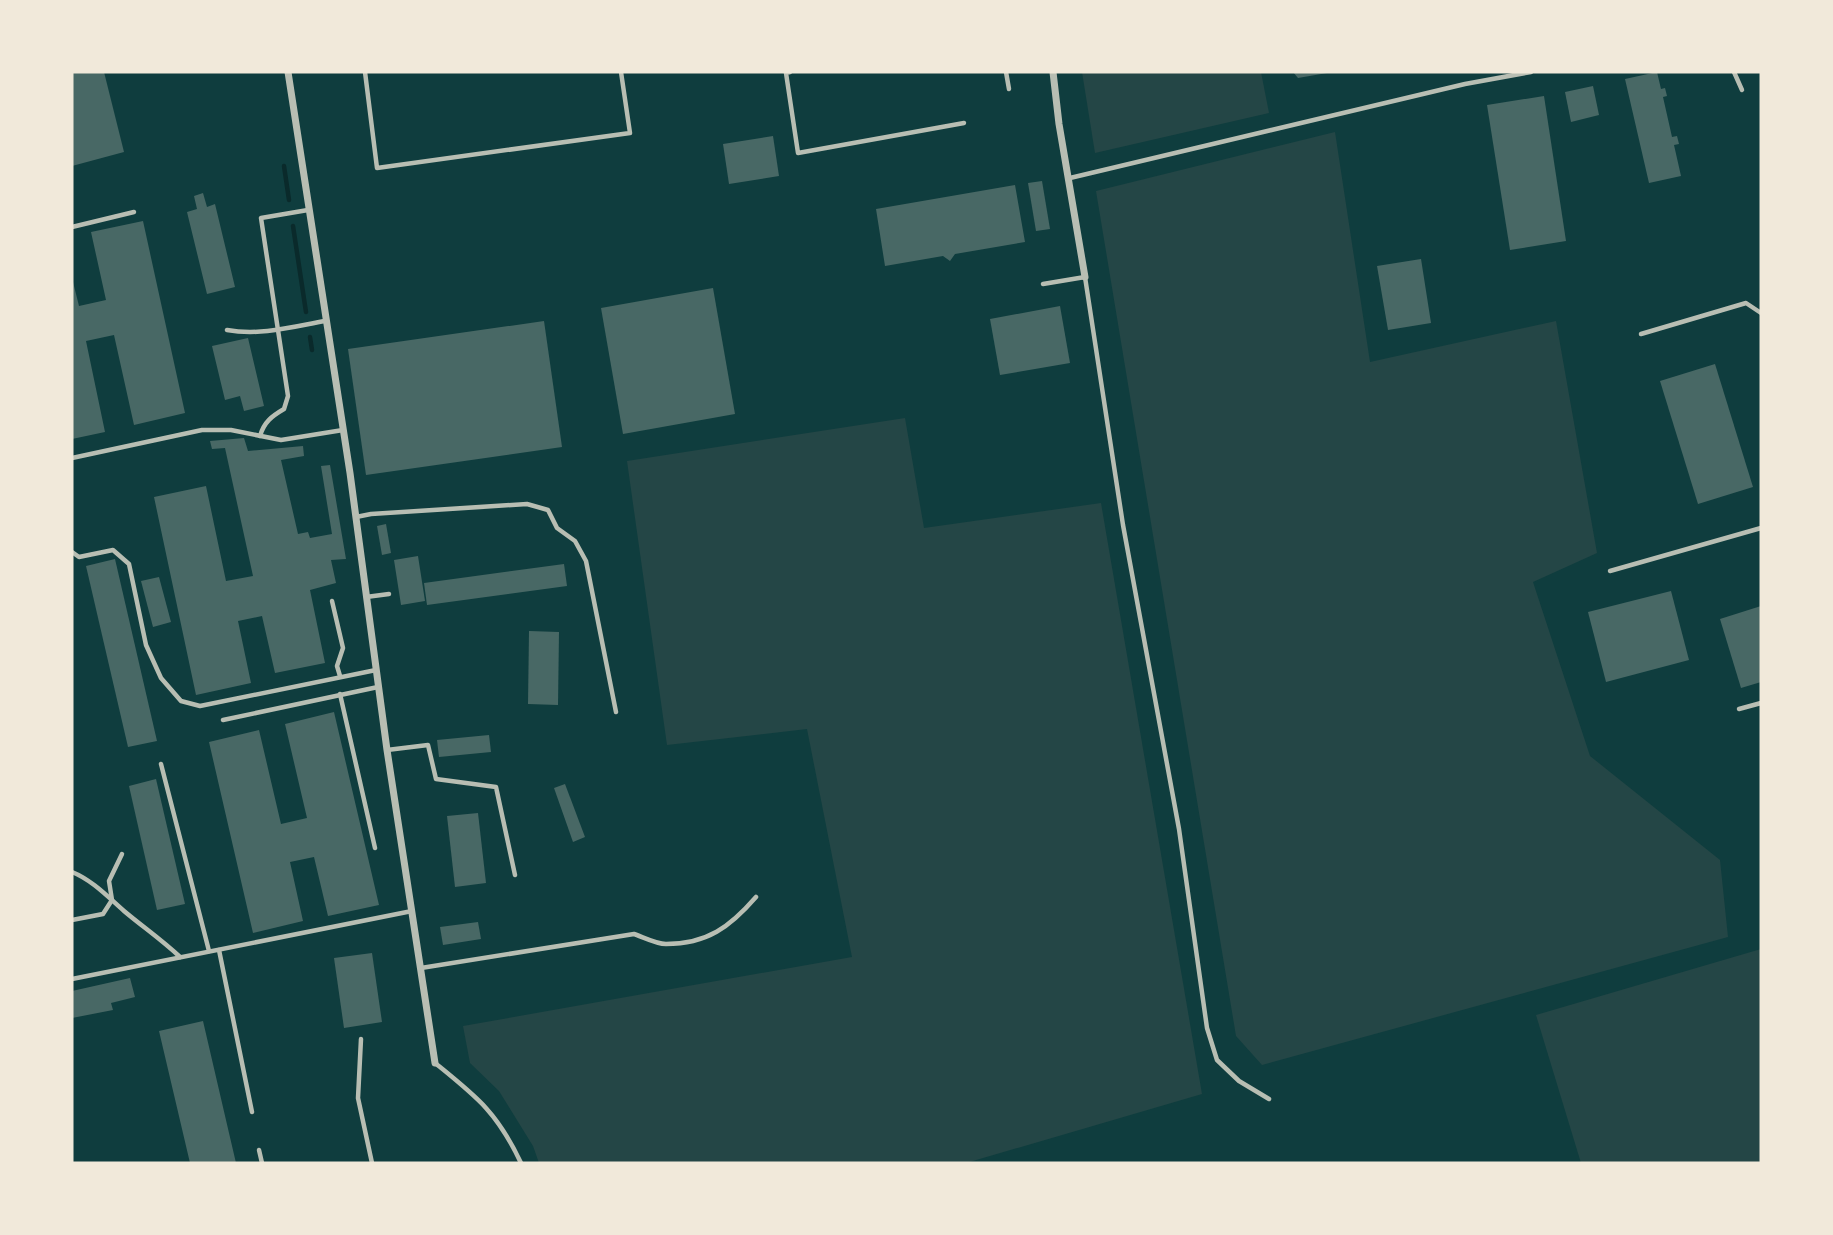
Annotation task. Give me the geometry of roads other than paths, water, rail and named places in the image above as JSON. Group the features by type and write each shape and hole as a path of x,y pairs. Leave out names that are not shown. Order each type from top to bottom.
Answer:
{"street":[{"path":"288,72 435,1063"},
{"path":"1053,72 1085,277"}],"lane":[{"path":"365,72 377,168 630,133 621,72"},
{"path":"790,72 786,73 798,153 964,123"},
{"path":"1006,72 1009,89"},
{"path":"1070,177 1465,84 1531,72"},
{"path":"1734,72 1742,90"},
{"path":"260,436 262,428 271,416 284,409 288,396 261,218 308,210"},
{"path":"72,227 134,212"},
{"path":"1044,284 1085,277 1122,525 1180,829 1207,1028 1217,1060 1239,1081 1269,1099"},
{"path":"1641,334 1746,303 1761,313"},
{"path":"227,330 243,333 278,330 325,321"},
{"path":"72,458 202,430 231,430 281,440 343,430"},
{"path":"355,517 527,505 548,510 556,528 575,541 586,561 616,712"},
{"path":"1610,571 1761,528"},
{"path":"72,552 79,557 113,550 129,564 146,645 161,678 181,701 200,706 376,670"},
{"path":"366,598 389,594"},
{"path":"332,601 343,648 337,666 340,676"},
{"path":"223,720 379,687"},
{"path":"340,694 375,848"},
{"path":"1739,709 1761,703"},
{"path":"387,750 428,745 436,779 496,788 514,874"},
{"path":"162,764 209,951"},
{"path":"72,920 103,914 112,900 109,881 121,854"},
{"path":"72,872 84,877 180,957"},
{"path":"421,968 634,934 664,944 710,937 740,916 756,897"},
{"path":"72,979 412,911"},
{"path":"219,950 252,1112"},
{"path":"361,1039 358,1098 372,1163"},
{"path":"435,1063 479,1099 496,1118 520,1163"},
{"path":"259,1150 262,1163"}],"waterway":[{"path":"284,166 289,200"},
{"path":"293,226 306,312"},
{"path":"310,337 312,350"}]}
